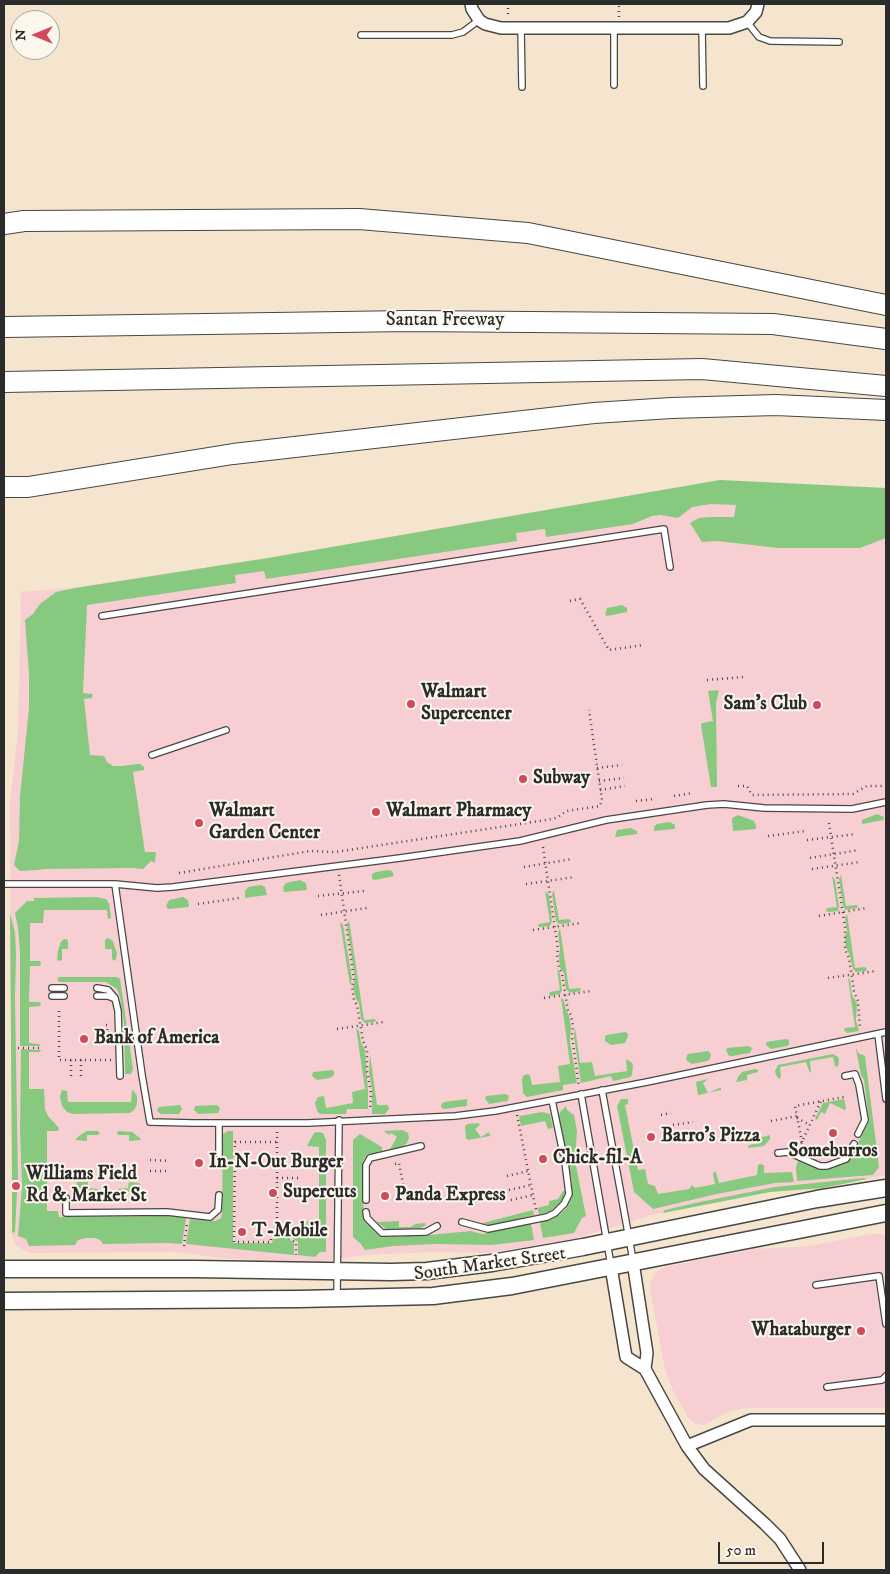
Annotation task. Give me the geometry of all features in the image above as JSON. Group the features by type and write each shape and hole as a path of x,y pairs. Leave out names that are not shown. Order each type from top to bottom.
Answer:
{"highway":[{"path":"4,224 24,221 359,219 528,233 886,305"},
{"name":"Santan Freeway","path":"4,327 408,321 774,324 886,339"},
{"path":"4,382 702,369 886,386"},
{"path":"4,487 28,487 233,454 594,413 671,408 776,405 886,410"}],"street":[{"path":"471,4 479,20 485,24 500,28 616,24 729,28 747,22 756,12 758,4"},
{"name":"South Market Street","path":"4,1269 430,1271 492,1263 817,1199 886,1188"},
{"name":"South Market Street","path":"4,1301 434,1296 512,1286 886,1213"},
{"path":"633,1262 648,1353 645,1369"},
{"path":"611,1267 626,1357 645,1369 686,1446 704,1468 766,1524 780,1540 800,1570"},
{"path":"686,1446 751,1420 886,1420"}],"lane":[{"path":"361,35 452,35 463,32 479,20"},
{"path":"747,22 759,38 770,41 839,42"},
{"path":"614,85 616,24"},
{"path":"521,28 522,87"},
{"path":"702,28 703,86"},
{"path":"102,616 664,529 670,567"},
{"path":"152,755 226,730"},
{"path":"4,884 115,884 156,888 173,887 520,841 606,820 707,805 852,809 886,802"},
{"path":"115,884 140,1066 150,1122 308,1122 446,1117 516,1107 656,1080 886,1032"},
{"path":"52,988 64,988"},
{"path":"97,988 108,990 115,998 118,1011 120,1076"},
{"path":"52,996 64,996"},
{"path":"97,996 115,998"},
{"path":"878,1034 886,1099"},
{"path":"845,1076 855,1074 859,1085 865,1120 858,1134"},
{"path":"602,1090 633,1262"},
{"path":"581,1094 611,1267"},
{"path":"552,1100 563,1153"},
{"path":"337,1298 339,1120"},
{"path":"219,1123 219,1154"},
{"path":"778,1153 788,1152 820,1166 827,1166 846,1159 854,1144"},
{"path":"366,1200 366,1165 370,1158 421,1146"},
{"path":"462,1222 488,1229 547,1217 555,1213 564,1204 569,1194 565,1162"},
{"path":"66,1198 66,1213 167,1212 210,1217 218,1210 219,1195"},
{"path":"366,1212 367,1218 382,1233 426,1232 438,1226"},
{"path":"816,1285 879,1276 886,1324"},
{"path":"827,1388 882,1380 886,1376"}],"path":[{"path":"616,24 619,4"},
{"path":"570,601 580,599 609,650 642,645"},
{"path":"707,680 744,677"},
{"path":"179,873 310,851 335,852 553,819 566,810 600,806 602,800 589,710"},
{"path":"597,768 622,765"},
{"path":"599,781 624,778"},
{"path":"600,790 625,786"},
{"path":"738,786 747,786 752,795 853,794 867,786 886,786"},
{"path":"674,796 693,792"},
{"path":"636,801 654,799"},
{"path":"829,823 844,927 845,950 849,958 854,991 858,1001 860,1028"},
{"path":"768,836 806,831"},
{"path":"807,840 856,834"},
{"path":"543,847 559,968 562,974 568,1011 571,1015 573,1026 572,1037 579,1086"},
{"path":"810,858 859,850"},
{"path":"335,852 354,980 352,986 354,1000 357,1005 363,1041 367,1050 367,1072 371,1094 369,1112"},
{"path":"524,867 572,859"},
{"path":"812,869 860,862"},
{"path":"526,884 575,877"},
{"path":"318,896 364,891"},
{"path":"198,904 239,898"},
{"path":"321,915 367,908"},
{"path":"819,916 867,908"},
{"path":"533,930 581,923"},
{"path":"828,978 876,971"},
{"path":"544,998 591,991"},
{"path":"59,1011 59,1060 114,1060"},
{"path":"337,1029 384,1022"},
{"path":"106,1025 107,1033 114,1033"},
{"path":"18,1048 41,1048"},
{"path":"71,1060 71,1076"},
{"path":"81,1060 81,1076"},
{"path":"802,1142 795,1106 844,1097"},
{"path":"798,1151 822,1101"},
{"path":"516,1107 537,1214"},
{"path":"661,1115 670,1113"},
{"path":"771,1121 797,1117 810,1125"},
{"path":"277,1122 277,1234 285,1235 296,1242 296,1257"},
{"path":"673,1125 693,1122"},
{"path":"672,1141 696,1137"},
{"path":"272,1239 272,1242 234,1242 235,1142 277,1142"},
{"path":"150,1160 170,1161"},
{"path":"393,1164 399,1163 405,1199 400,1200"},
{"path":"150,1171 170,1171"},
{"path":"507,1176 528,1171"},
{"path":"277,1178 301,1178"},
{"path":"509,1190 531,1185"},
{"path":"511,1200 533,1196"},
{"path":"184,1246 188,1219"}],"shaded area":[{"path":"720,480 886,489 886,1175 823,1188 770,1192 652,1215 574,1239 489,1253 433,1252 366,1255 317,1262 229,1259 176,1252 32,1253 16,1245 12,1235 10,802 18,733 21,592 74,588 268,558"},
{"path":"871,1234 881,1234 886,1237 886,1408 744,1408 728,1412 704,1425 696,1424 689,1419 672,1389 664,1365 650,1290 650,1283 656,1272 666,1267 754,1249 808,1246"}],"green space":[{"path":"720,480 886,488 886,538 860,548 778,548 717,541 702,542 690,523 699,518 734,517 736,505 711,504 692,507 678,518 661,515 652,516 633,524 546,537 545,529 516,533 517,541 266,579 264,571 235,575 236,583 87,605 83,693 93,695 92,698 84,699 90,755 104,756 107,762 113,766 140,764 144,767 144,770 133,772 145,852 156,852 155,863 151,861 143,869 44,869 20,871 14,865 19,841 20,796 29,708 29,674 25,620 33,614 40,604 56,592 268,558"},
{"path":"622,605 627,608 627,612 607,616 605,614 607,608"},
{"path":"719,690 716,703 717,787 711,787 701,725 702,723 713,721 708,691"},
{"path":"877,814 884,817 883,820 862,824 862,820"},
{"path":"738,815 754,821 756,829 733,831 732,818"},
{"path":"670,822 675,825 675,829 654,831 654,827 657,824"},
{"path":"631,828 637,831 637,834 615,836 617,830"},
{"path":"388,870 392,871 394,876 372,879 372,874"},
{"path":"841,875 846,906 856,905 858,906 857,908 846,910 843,906 839,879"},
{"path":"832,876 835,880 839,906 838,911 828,912 826,911 827,908 837,907"},
{"path":"300,880 306,883 307,890 284,892 283,887 286,883"},
{"path":"261,885 265,887 267,895 245,898 245,891 248,887"},
{"path":"554,890 559,920 569,919 570,923 559,924 556,921 552,894"},
{"path":"545,891 549,895 552,921 550,926 540,927 538,926 539,924 550,922"},
{"path":"96,897 106,899 109,903 111,918 108,919 107,910 44,910 43,923 30,923 30,961 40,961 41,963 40,966 30,966 29,1002 39,1002 41,1004 40,1006 29,1007 29,1043 41,1046 20,1046 20,952 15,913 27,901 34,901 34,898"},
{"path":"183,897 188,900 189,907 168,909 166,906 169,900"},
{"path":"10,914 15,932 16,955 18,1180 12,1180"},
{"path":"847,914 855,968 865,967 866,971 856,972 853,969 846,947 845,936 847,931 845,918"},
{"path":"349,920 364,1020 375,1019 376,1021 374,1022 365,1023 361,1019 359,1003 356,999 347,925"},
{"path":"340,922 343,925 352,979 350,985"},
{"path":"560,928 569,989 580,988 580,991 570,993 566,989 564,973 560,968 558,933"},
{"path":"108,938 113,941 117,953 115,961 112,959 112,949 105,949 105,940"},
{"path":"64,939 68,940 68,949 62,949 62,960 59,961 57,960 58,950"},
{"path":"557,968 560,974 562,990 560,994 550,996 550,992 560,990"},
{"path":"59,977 117,977 120,979 133,1069 131,1074 125,1074 124,1024 117,989 106,982 60,982 57,980"},
{"path":"848,978 852,995 857,1003 856,1020 859,1031 847,1033 844,1030 845,1028 855,1027"},
{"path":"561,997 569,1015 571,1027 570,1042 577,1083 563,1085 563,1090 527,1097 523,1093 523,1076 530,1075 532,1085 560,1082 558,1066 570,1064"},
{"path":"575,1027 580,1063 592,1062 595,1076 627,1071 626,1060 628,1060 633,1066 631,1077 613,1081 611,1076 581,1083 574,1037"},
{"path":"356,1028 359,1031 361,1043 365,1050 368,1109 347,1109 346,1114 320,1114 315,1103 318,1097 324,1096 326,1108 353,1103 352,1092 365,1089"},
{"path":"625,1032 628,1036 625,1043 611,1045 605,1041 605,1036 607,1035"},
{"path":"789,1040 789,1045 787,1046 771,1049 766,1045 766,1042"},
{"path":"748,1046 752,1048 750,1053 729,1056 726,1050 727,1048"},
{"path":"21,1049 41,1050 40,1052 29,1052 29,1089 44,1089 45,1109 48,1116 59,1128 58,1131 47,1131 47,1166 58,1166 59,1170 47,1170 47,1211 58,1211 59,1217 170,1216 186,1218 182,1244 103,1244 95,1238 86,1238 78,1240 75,1245 29,1246 26,1239 18,1236 22,1187 20,1132"},
{"path":"856,1049 858,1053 865,1056 879,1167 873,1175 797,1181 796,1167 798,1161 823,1170 849,1161 869,1121 864,1080 861,1075"},
{"path":"708,1051 711,1055 707,1061 692,1064 686,1060 688,1054"},
{"path":"370,1054 377,1105 388,1105 389,1109 385,1114 372,1114 372,1090 369,1072"},
{"path":"833,1054 838,1057 838,1067 835,1066 833,1057 810,1061 811,1073 806,1062 780,1067 781,1077 779,1079 776,1075 775,1071 778,1065"},
{"path":"755,1069 758,1072 747,1075 747,1080 736,1082 742,1072"},
{"path":"332,1070 334,1075 330,1078 317,1080 312,1076 313,1072"},
{"path":"708,1079 703,1083 708,1093 698,1095 696,1082"},
{"path":"719,1088 721,1088 721,1090 709,1093"},
{"path":"62,1090 67,1091 68,1102 131,1102 133,1090 137,1096 137,1104 130,1113 73,1114 67,1112 62,1106 60,1097"},
{"path":"505,1094 509,1098 507,1101 489,1104 485,1099 486,1096"},
{"path":"467,1099 467,1106 444,1109 441,1107 444,1102"},
{"path":"621,1099 628,1099 628,1104 625,1105 638,1170 645,1169 648,1184 655,1186 658,1194 689,1189 692,1185 695,1188 715,1184 714,1172 716,1172 719,1183 757,1175 758,1165 760,1164 764,1165 764,1173 792,1172 794,1182 775,1183 717,1194 653,1209 634,1192 617,1106"},
{"path":"844,1099 845,1110 830,1103 825,1114 821,1112 817,1120 815,1119 823,1103"},
{"path":"180,1105 182,1109 179,1114 161,1114 157,1109 159,1107"},
{"path":"217,1105 220,1108 218,1113 198,1114 194,1110 195,1106"},
{"path":"566,1106 567,1110 574,1115 577,1131 575,1161 586,1216 582,1218 574,1233 543,1238 540,1223 559,1215 566,1209 572,1196 572,1182 559,1116"},
{"path":"542,1112 550,1114 553,1128 548,1129 545,1121 521,1126 519,1116"},
{"path":"478,1123 480,1125 475,1129 481,1137 489,1132 490,1136 468,1140 466,1138 465,1126"},
{"path":"403,1130 408,1133 407,1143 402,1147 390,1149 397,1137 391,1133 389,1135 384,1131"},
{"path":"87,1131 98,1131 100,1133 98,1135 87,1135 87,1141 75,1140 80,1135"},
{"path":"118,1131 132,1132 141,1140 129,1141 129,1135 118,1135"},
{"path":"233,1131 233,1243 272,1243 276,1236 285,1236 294,1243 294,1255 186,1244 190,1219 215,1221 221,1218 223,1134"},
{"path":"314,1133 323,1133 326,1140 326,1252 320,1252 315,1257 298,1255 298,1242 285,1233 281,1233 281,1226 289,1226 292,1229 305,1229 307,1221 319,1220 319,1147 307,1146"},
{"path":"360,1134 382,1147 382,1151 368,1154 362,1166 364,1220 380,1236 429,1235 471,1231 482,1234 531,1224 534,1240 492,1245 435,1244 393,1246 365,1250 353,1237 353,1140"},
{"path":"770,1135 770,1139 764,1146 748,1148 749,1145 760,1143 759,1138"},
{"path":"867,1179 823,1188 770,1192 663,1213 665,1210 695,1203 775,1187"},
{"path":"77,1182 88,1182 88,1188 98,1189 99,1192 84,1192 76,1186"},
{"path":"129,1182 141,1185 129,1192 117,1192 118,1189 128,1188"},
{"path":"563,1191 565,1191 563,1199 556,1207 549,1212 539,1214 537,1208 549,1205 549,1201 558,1199"},
{"path":"12,1192 17,1192 15,1232 12,1233"},
{"path":"533,1210 534,1215 485,1227 482,1226 483,1223"},
{"path":"399,1221 399,1227 411,1227 415,1224 425,1223 426,1225 420,1228 386,1229 377,1222"}],"place":[{"name":"Walmart Supercenter","path":"411,704"},
{"name":"Sam's Club","path":"817,705"},
{"name":"Subway","path":"523,779"},
{"name":"Walmart Pharmacy","path":"376,812"},
{"name":"Walmart Garden Center","path":"199,823"},
{"name":"Bank of America","path":"84,1039"},
{"name":"Someburros","path":"833,1133"},
{"name":"Barro's Pizza","path":"651,1137"},
{"name":"Chick-fil-A","path":"543,1159"},
{"name":"In-N-Out Burger","path":"199,1163"},
{"name":"Williams Field Rd & Market St","path":"16,1186"},
{"name":"Supercuts","path":"273,1193"},
{"name":"Panda Express","path":"385,1196"},
{"name":"T-Mobile","path":"242,1232"},
{"name":"Whataburger","path":"861,1331"}]}
